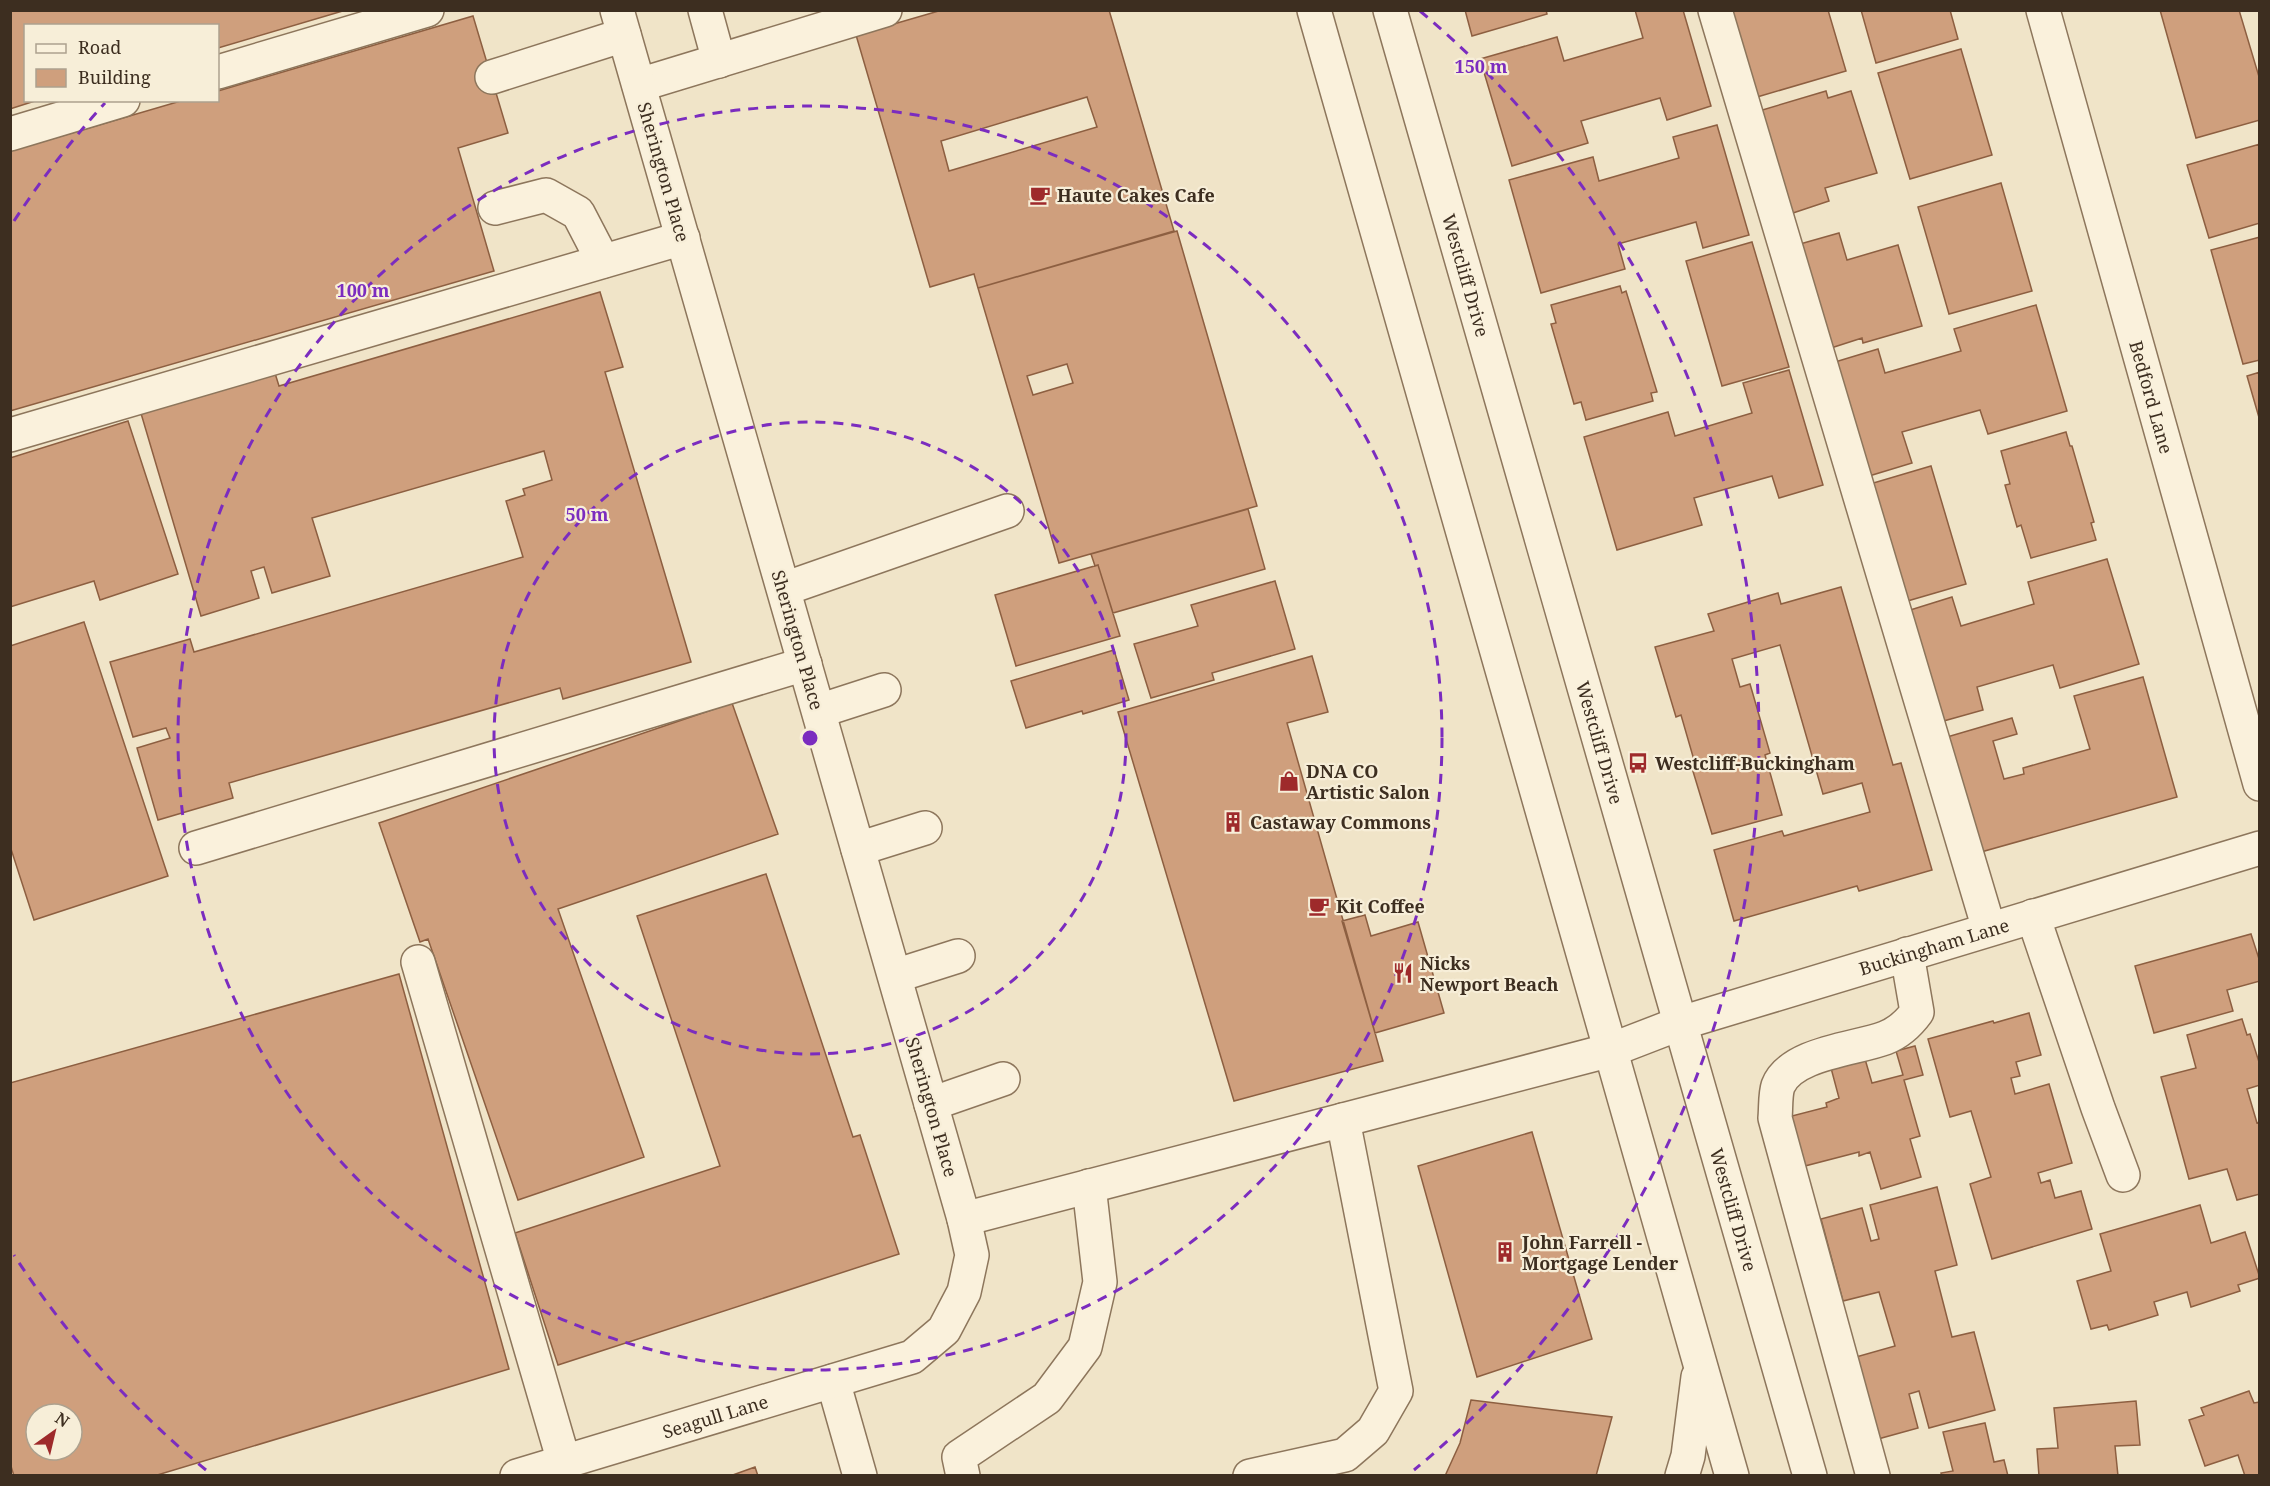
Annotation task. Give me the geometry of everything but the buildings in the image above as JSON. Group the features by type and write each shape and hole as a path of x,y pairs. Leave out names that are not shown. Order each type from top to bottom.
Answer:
{"street":[{"path":"219,72 427,10"},
{"path":"705,10 719,61"},
{"path":"639,86 885,10"},
{"path":"1314,10 1732,1476"},
{"name":"Westcliff Drive","path":"1390,10 1682,1023 1809,1476"},
{"path":"1715,10 1989,929"},
{"name":"Bedford Lane","path":"2043,10 2259,784"},
{"path":"492,77 621,23"},
{"name":"Sherington Place","path":"621,23 932,1104 972,1255 964,1292 944,1330 912,1357"},
{"path":"10,134 116,102"},
{"path":"495,208 546,195 578,213 603,261"},
{"path":"10,435 683,238"},
{"path":"783,589 1007,511"},
{"path":"196,848 805,664"},
{"path":"819,711 884,690"},
{"path":"858,849 925,828"},
{"name":"Buckingham Lane","path":"964,1219 1611,1050 1682,1023 2259,848"},
{"path":"2033,916 2123,1175"},
{"path":"1873,1476 1774,1118 1778,1085 1792,1068 1812,1058 1887,1038 1909,1023 1917,1012 1907,954"},
{"path":"895,976 958,956"},
{"path":"418,962 564,1462"},
{"path":"932,1104 1003,1079"},
{"path":"1250,1476 1345,1455 1372,1431 1396,1391 1343,1120"},
{"path":"963,1476 959,1457 1047,1398 1085,1347 1100,1282 1089,1186"},
{"name":"Seagull Lane","path":"518,1476 564,1462 607,1463 833,1380 912,1357"},
{"path":"1682,1476 1688,1456 1700,1364"},
{"path":"833,1380 860,1476"}],"place":[{"name":"Haute Cakes Cafe","path":"1040,195"},
{"name":"Westcliff-Buckingham","path":"1638,763"},
{"name":"DNA CO Artistic Salon","path":"1289,781"},
{"name":"Castaway Commons","path":"1233,822"},
{"name":"Kit Coffee","path":"1319,906"},
{"name":"Nicks Newport Beach","path":"1403,973"},
{"name":"John Farrell - Mortgage Lender","path":"1505,1252"}]}
